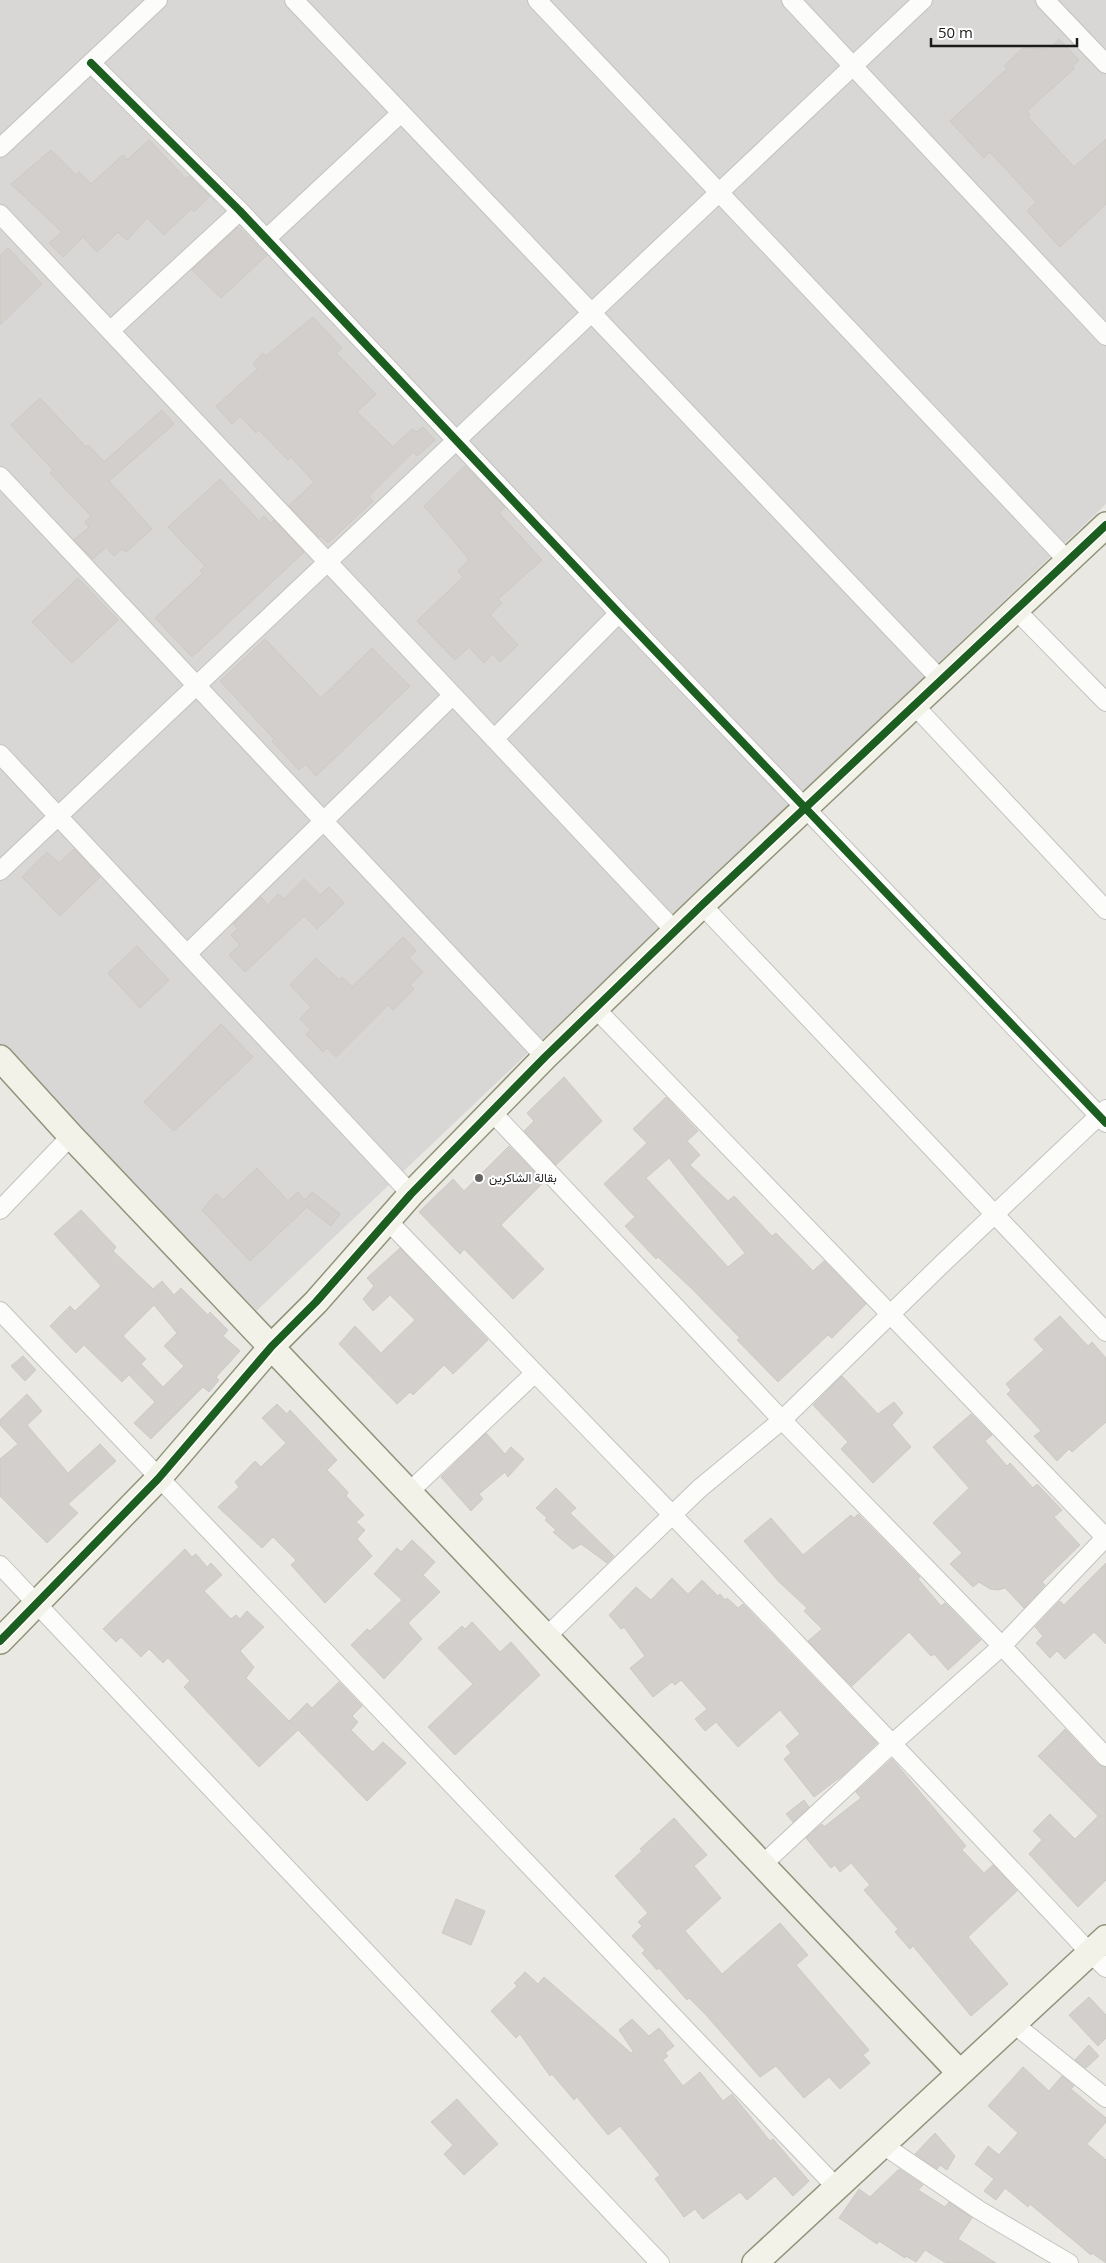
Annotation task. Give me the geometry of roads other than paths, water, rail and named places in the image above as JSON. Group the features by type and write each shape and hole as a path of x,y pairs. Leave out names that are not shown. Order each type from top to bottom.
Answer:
{"street":[{"path":"0,148 158,0"},
{"path":"294,0 941,680"},
{"path":"537,0 1068,561"},
{"path":"791,0 1106,336"},
{"path":"0,871 924,0"},
{"path":"1046,0 1106,64"},
{"path":"91,63 240,210 619,613 1104,1116 943,1263 782,1420 718,1472 673,1513 547,1636"},
{"path":"266,239 401,113"},
{"path":"110,332 240,210"},
{"path":"0,214 675,931"},
{"path":"0,476 545,1057"},
{"path":"0,1641 158,1479 272,1346 316,1302 411,1194 545,1057 702,905 1106,525"},
{"path":"1015,609 1106,702"},
{"path":"494,739 619,613"},
{"path":"187,954 453,695"},
{"path":"914,705 1106,910"},
{"path":"0,754 411,1194"},
{"path":"702,905 1106,1332"},
{"path":"595,1008 1106,1538 1002,1646 893,1743 763,1864"},
{"path":"3,1066 410,1491 960,2072"},
{"path":"492,1112 782,1420 1002,1646 1106,1757"},
{"path":"0,1210 71,1136"},
{"path":"388,1221 673,1513 893,1743 1101,1953 1014,2024 960,2072 755,2263"},
{"path":"0,1311 158,1479 837,2188"},
{"path":"410,1491 535,1373"},
{"path":"0,1565 660,2263"},
{"path":"1014,2024 1106,2098"},
{"path":"882,2145 979,2210 1069,2263"}],"place":[{"name":"بقالة الشاكرين","path":"479,1178"}]}
